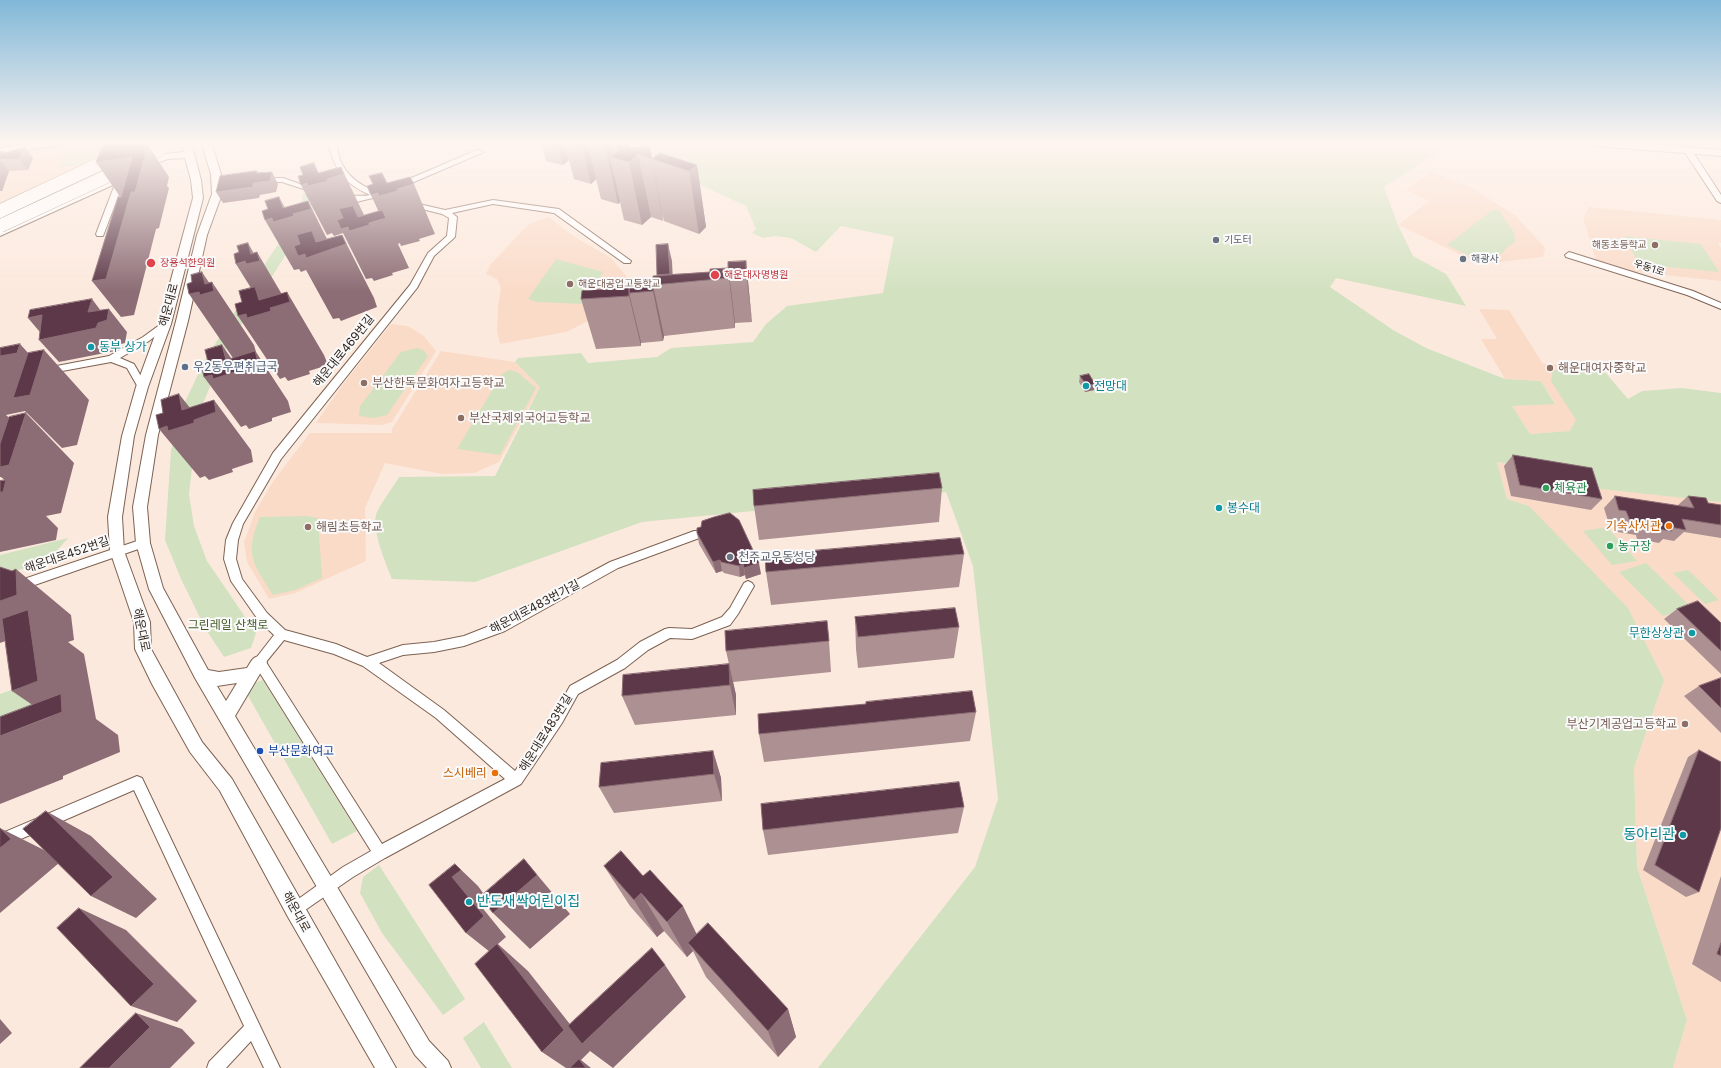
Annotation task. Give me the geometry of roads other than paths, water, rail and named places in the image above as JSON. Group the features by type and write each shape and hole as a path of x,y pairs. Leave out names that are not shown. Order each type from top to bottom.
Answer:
{"highway":[{"path":"0,216 48,192"},
{"path":"0,216 21,204 48,192"},
{"path":"0,216 51,192"},
{"path":"0,216 55,192"},
{"path":"0,226 74,192"},
{"path":"0,231 85,192"}],"main road":[{"path":"40,200 50,192"},
{"path":"0,216 57,192"},
{"name":"해운대로","path":"197,192 198,198 165,324 142,387 128,436 115,517 117,551 142,622 143,649 152,667 196,747 226,785 295,910 386,1068"},
{"name":"해운대로","path":"217,192 213,209 202,235 182,321 152,435 140,507 143,543 156,589 204,676 422,1048 441,1068"},
{"path":"204,676 219,679 255,668"},
{"path":"227,714 255,668"}],"street":[{"path":"0,234 93,192"},
{"path":"100,234 115,192"},
{"path":"319,192 325,194"},
{"path":"369,192 395,200 446,212 493,202 556,211 627,261"},
{"path":"337,197 349,200 376,195 384,192"},
{"path":"1715,192 1721,201"},
{"name":"해운대로469번길","path":"281,634 263,616 237,581 230,559 232,540 238,523 277,456 414,286 431,255 451,236 453,217 446,212"},
{"name":"우동1로","path":"1569,255 1690,293 1721,306"},
{"path":"34,373 112,358 146,339 165,324"},
{"path":"112,358 131,366 142,387"},
{"name":"해운대로483번가길","path":"367,662 403,650 434,648 464,641 493,630 614,565 698,534"},
{"name":"해운대로452번길","path":"0,592 143,543"},
{"name":"해운대로483번길","path":"295,910 328,888 348,872 380,853 516,780 558,719 574,690 621,664 644,646 669,633 692,634 726,621 734,611 748,586"},
{"path":"380,853 255,668 281,634 336,650 367,662 440,714 516,780"},
{"path":"0,841 137,782 272,1068"},
{"path":"215,1068 253,1028"}],"place":[{"name":"기도터","path":"1216,240"},
{"name":"해동초등학교","path":"1655,245"},
{"name":"해광사","path":"1463,259"},
{"name":"장용석한의원","path":"151,263"},
{"name":"해운대자명병원","path":"715,275"},
{"name":"해운대공업고등학교","path":"570,284"},
{"name":"동부 상가","path":"91,347"},
{"name":"우2동우편취급국","path":"185,367"},
{"name":"해운대여자중학교","path":"1550,368"},
{"name":"부산한독문화여자고등학교","path":"364,383"},
{"name":"전망대","path":"1086,386"},
{"name":"부산국제외국어고등학교","path":"461,418"},
{"name":"체육관","path":"1546,488"},
{"name":"봉수대","path":"1219,508"},
{"name":"기숙사서관","path":"1669,526"},
{"name":"해림초등학교","path":"308,527"},
{"name":"농구장","path":"1610,546"},
{"name":"천주교우동성당","path":"730,557"},
{"name":"무한상상관","path":"1692,633"},
{"name":"부산기계공업고등학교","path":"1685,724"},
{"name":"부산문화여고","path":"260,751"},
{"name":"스시베리","path":"495,773"},
{"name":"동아리관","path":"1683,835"},
{"name":"반도새싹어린이집","path":"469,902"}],"park label":[{"name":"그린레일 산책로","path":"228,625"}]}
